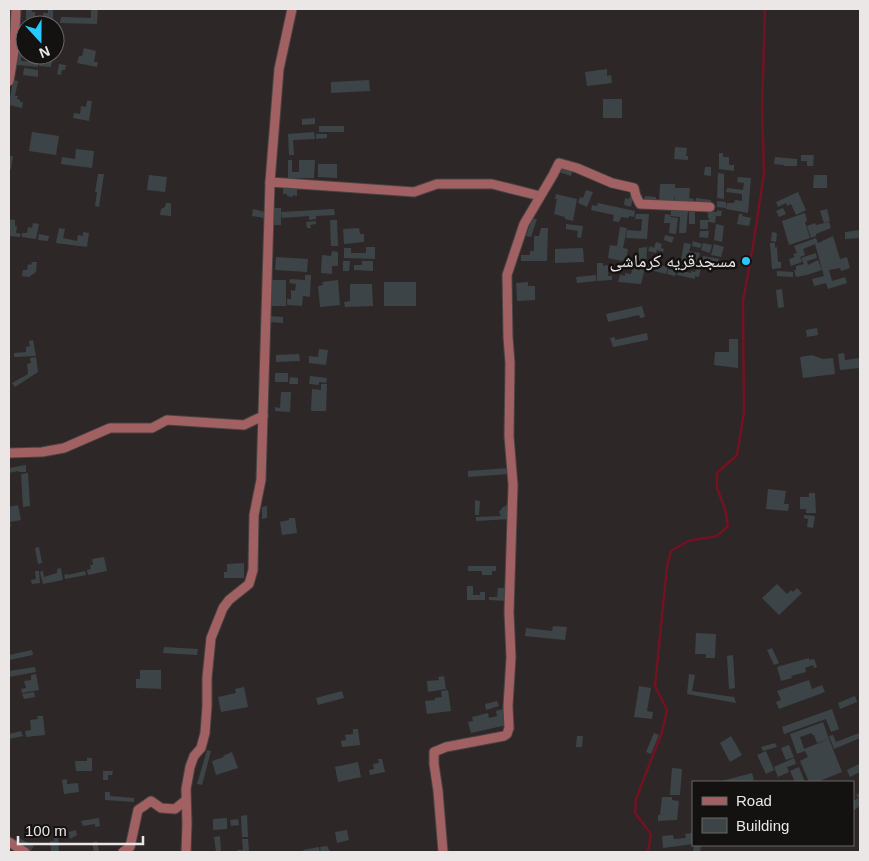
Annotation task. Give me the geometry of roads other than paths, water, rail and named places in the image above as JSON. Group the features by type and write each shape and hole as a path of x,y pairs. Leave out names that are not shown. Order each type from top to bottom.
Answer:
{"street":[{"path":"9,81 14,51 16,9"},
{"path":"186,852 186,789 194,756 201,748 205,733 211,638 223,608 249,584 253,570 254,515 261,480 264,416 270,182 279,69 292,9"},
{"path":"443,852 434,752 446,746 504,736 509,728 508,706 512,657 509,612 513,485 509,436 508,275 524,224 554,175 559,163 577,168 612,183 634,188 640,204 710,207"},
{"path":"270,182 414,192 436,184 492,184 540,196"},
{"path":"9,453 42,452 64,448 110,428 152,428 167,420 244,426 264,416"},
{"path":"123,852 130,847 138,810 152,801 161,808 175,809 186,800"},
{"path":"9,842 25,852"}],"waterway":[{"path":"648,852 651,834 635,813 636,799 662,732 667,710 655,686 667,566 671,551 688,541 717,536 728,526 725,509 717,488 717,473 737,455 744,412 743,301 764,173 762,109 765,9"}],"place":[{"name":"مسجدقریه کرماشی","path":"746,261"}]}
